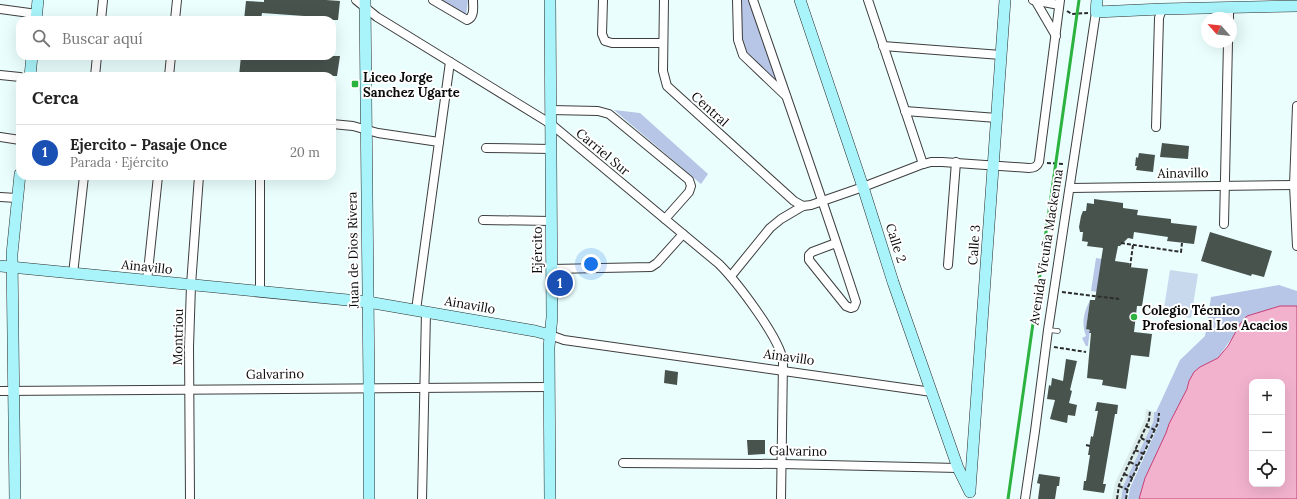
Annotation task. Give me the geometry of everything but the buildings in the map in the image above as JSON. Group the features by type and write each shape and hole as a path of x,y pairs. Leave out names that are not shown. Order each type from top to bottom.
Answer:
{"street":[{"path":"37,16 38,0"},
{"path":"101,16 103,0"},
{"path":"175,16 177,0"},
{"path":"434,0 467,20 472,16 473,0"},
{"name":"Ejército","path":"550,0 552,269 552,317 550,335 550,499"},
{"path":"603,0 602,34 605,41 612,43 663,43"},
{"name":"Central","path":"664,0 663,76 670,89 794,202 803,206"},
{"path":"737,0 738,40 742,55 787,97"},
{"path":"753,0 787,97 856,302 854,307 851,308 846,306 809,260 809,255 812,252 836,243"},
{"name":"Calle 2","path":"800,0 864,187 894,282 958,468 970,496"},
{"path":"868,0 923,164"},
{"name":"Calle 3","path":"970,496 971,463 1005,0"},
{"path":"731,276 770,228 781,219 803,206 822,202 923,164 956,162 1029,168 1037,165 1060,3 1034,0"},
{"path":"1034,0 1056,36"},
{"name":"Avenida Vicuña Mackenna","path":"1025,499 1048,330 1097,0"},
{"name":"Carriel Sur","path":"362,2 376,17 551,124 719,264 731,276 762,319 780,349 783,357 781,499"},
{"name":"Juan de Dios Rivera","path":"362,2 366,130 369,499"},
{"path":"1096,12 1163,4 1229,12 1282,3 1297,6"},
{"path":"1156,127 1159,18 1163,4"},
{"path":"0,9 32,16"},
{"path":"883,46 1001,55"},
{"path":"1224,224 1228,48"},
{"path":"30,72 32,60"},
{"path":"95,72 97,60"},
{"path":"169,72 171,60"},
{"path":"422,499 424,388 421,311 439,142 450,62"},
{"path":"0,75 16,77"},
{"path":"1297,106 1297,246"},
{"path":"551,110 598,111 610,114 686,177 690,183 689,192 665,219"},
{"path":"905,111 997,118"},
{"path":"336,124 353,126 378,133 439,142"},
{"path":"0,138 16,140"},
{"path":"486,148 551,149"},
{"path":"948,265 956,162"},
{"path":"15,499 12,254 19,180"},
{"path":"73,274 84,180"},
{"path":"147,281 158,180"},
{"name":"Montriou","path":"190,499 191,285 199,180"},
{"path":"260,180 260,292"},
{"name":"Ainavillo","path":"1070,188 1296,185"},
{"path":"0,197 17,198"},
{"path":"483,220 551,221"},
{"path":"552,269 651,267 657,263 683,234"},
{"name":"Ainavillo","path":"0,266 368,302 535,330 564,340 932,392"},
{"name":"Galvarino","path":"0,391 550,387"},
{"name":"Galvarino","path":"622,463 782,464 958,468 971,463"}],"lane":[{"path":"1048,330 1058,331"}],"path":[{"path":"1060,3 1072,14 1082,14"},
{"path":"1037,165 1060,164"},
{"path":"1121,244 1181,252 1182,243"},
{"path":"1130,267 1133,245"},
{"path":"1061,291 1119,299"},
{"path":"1052,347 1086,352"},
{"path":"1117,499 1119,486 1149,420 1150,410"},
{"path":"1126,499 1138,466 1158,423 1160,414"},
{"path":"1146,426 1155,430"},
{"path":"1141,438 1149,442"},
{"path":"1086,445 1090,446"},
{"path":"1135,450 1144,454"},
{"path":"1130,462 1138,466"},
{"path":"1124,474 1133,478"},
{"path":"1119,486 1128,490"}],"shaded area":[{"path":"439,0 468,0 466,17"},
{"path":"740,0 750,0 781,86 749,58 741,45"},
{"path":"614,110 640,113 708,174 701,184"},
{"path":"1096,258 1102,259 1119,295 1091,291"},
{"path":"1170,270 1198,274 1191,318 1163,314"},
{"path":"1279,285 1297,291 1297,306 1280,306 1247,316 1218,358 1200,367 1189,381 1187,389 1169,424 1145,478 1139,499 1128,499 1130,488 1159,424 1160,414 1158,423 1128,487 1126,499 1121,499 1123,486 1153,422 1154,412 1156,412 1180,360 1205,336 1211,297"},
{"path":"1090,300 1086,329 1090,330 1088,346 1086,346 1082,338 1086,336 1084,331 1084,318"},
{"path":"1280,306 1297,306 1297,499 1139,499 1145,478 1194,372 1200,367 1218,358 1228,346 1240,324 1247,316"},
{"path":"1146,409 1154,412 1153,422 1123,486 1121,499 1112,499 1115,483 1145,419"}],"railway":[{"path":"1008,499 1079,0"}],"place":[{"name":"Liceo Jorge Sanchez Ugarte","path":"355,84"},
{"name":"Ejercito - Pasaje Once","path":"560,283"},
{"name":"Colegio Técnico Profesional Los Acacios","path":"1134,317"}]}
